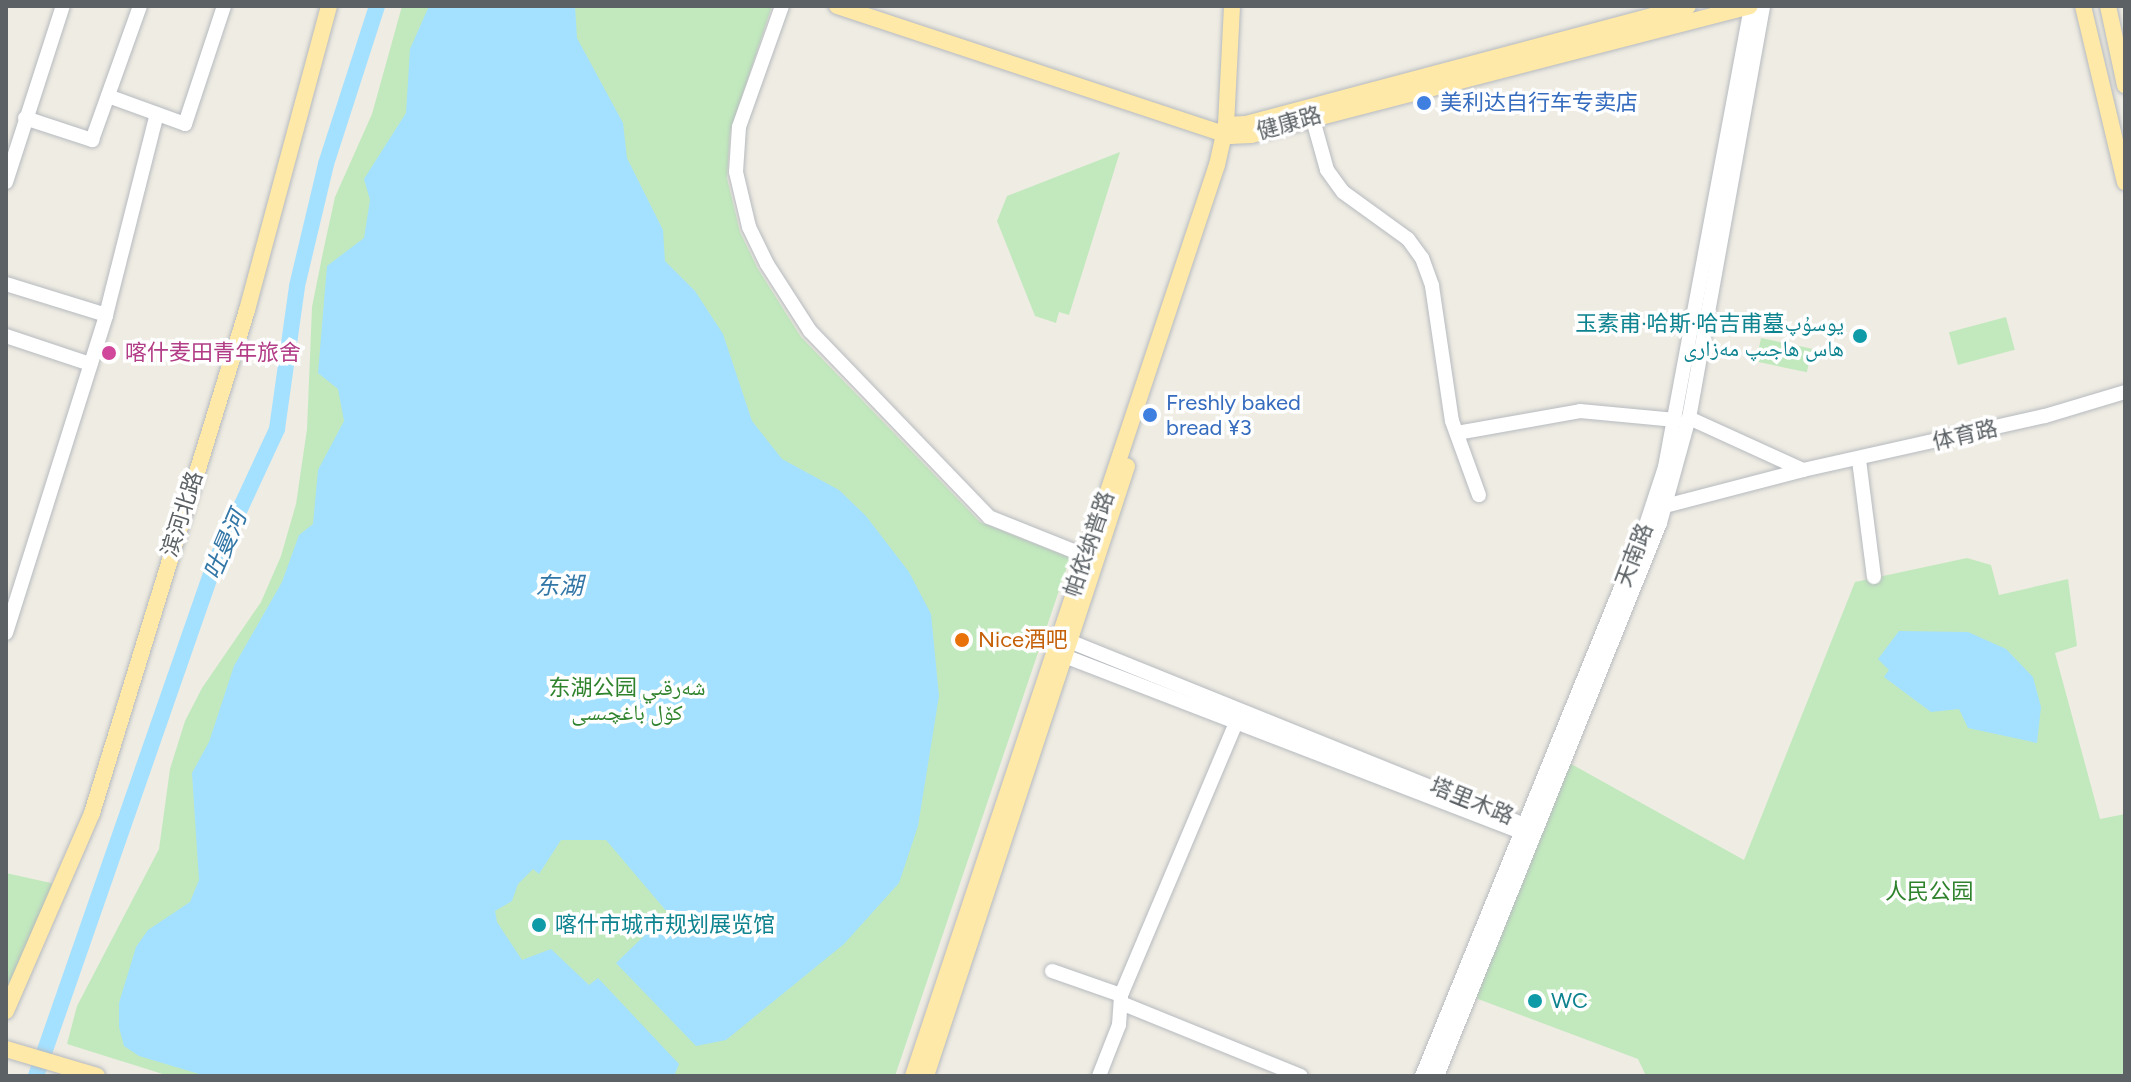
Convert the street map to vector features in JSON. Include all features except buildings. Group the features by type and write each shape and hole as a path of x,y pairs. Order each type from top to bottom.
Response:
{"main road":[{"name":"滨河北路","path":"6,1011 92,813 247,310 329,6"},
{"name":"健康路","path":"837,6 1251,135 1310,110 1688,6"},
{"name":"健康路","path":"860,6 1228,130"},
{"name":"帕依纳普路","path":"913,1076 1062,647 1086,556 1228,130 1232,6"},
{"name":"帕依纳普路","path":"926,1076 1228,130 1242,6"},
{"name":"健康路","path":"1310,110 1751,6"},
{"path":"2083,6 2125,182"},
{"path":"2108,6 2125,85"},
{"path":"10,1055 94,1075"},
{"path":"10,1055 65,1076"}],"street":[{"path":"6,182 63,6"},
{"path":"25,118 92,140 140,6"},
{"path":"108,96 185,124 224,6"},
{"path":"782,6 739,127 736,172 749,227 767,264 810,331 989,517 1086,556"},
{"name":"天南路","path":"1437,1076 1527,829 1644,531 1683,419 1751,6"},
{"name":"天南路","path":"1422,1076 1665,506 1763,6"},
{"path":"1310,110 1327,170 1343,192 1408,239 1422,258 1432,286 1457,433 1479,495"},
{"path":"6,633 106,315 157,114"},
{"path":"6,284 106,315"},
{"path":"6,336 90,364"},
{"name":"体育路","path":"1665,506 2125,392"},
{"path":"1457,433 1580,411 1683,419 1803,470"},
{"path":"1859,460 1874,577"},
{"name":"塔里木路","path":"1062,647 1236,723 1527,829"},
{"name":"塔里木路","path":"1062,647 1527,829"},
{"path":"1099,1076 1119,1025 1121,999 1236,723"},
{"path":"1052,971 1301,1076"}],"green space":[{"name":"东湖","path":"402,6 772,6 730,132 727,178 740,232 758,269 801,337 980,522 1070,558 895,1076 169,1076 67,1044 77,1006 159,849 170,769 185,721 202,688 261,602 281,556 296,504 307,429 312,307 335,197 372,114"},
{"path":"1120,152 1069,315 1059,312 1056,323 1035,316 997,221 1007,196"},
{"path":"2006,317 2015,350 1958,365 1949,332"},
{"path":"1761,338 1812,349 1807,372 1756,361"},
{"name":"人民公园","path":"1967,558 1991,565 1999,595 2068,579 2077,646 2055,653 2100,819 2125,814 2125,1076 1646,1076 1638,1059 1470,996 1564,760 1744,860 1855,582"},
{"path":"6,873 60,885 6,1011"}],"water":[{"name":"东湖","path":"429,6 575,6 577,38 623,123 627,158 663,230 665,261 695,291 723,334 752,421 782,459 839,490 866,516 909,572 931,614 939,696 918,826 899,883 844,944 726,1040 696,1046 616,963 668,913 606,840 561,840 539,874 533,869 518,884 512,901 495,911 497,922 522,960 551,949 589,985 598,978 679,1064 674,1076 206,1076 139,1056 124,1046 119,1027 119,1003 136,947 148,930 190,902 199,880 192,773 209,742 234,666 282,582 299,535 313,524 318,470 344,421 338,389 318,373 327,266 364,238 370,200 364,179 406,113 410,49"},
{"path":"1899,631 1968,632 2006,649 2033,677 2041,707 2037,743 1968,728 1959,709 1931,712 1884,677 1889,670 1878,659"}],"waterway":[{"name":"吐曼河","path":"36,1076 214,565 277,429 297,286 326,164 377,6"}],"place":[{"name":"美利达自行车专卖店","path":"1424,103"},
{"name":"玉素甫·哈斯·哈吉甫墓يوسۇپ ھاس ھاجىپ مەزارى","path":"1860,336"},
{"name":"喀什麦田青年旅舍","path":"109,353"},
{"name":"Freshly baked bread ¥3","path":"1150,415"},
{"name":"Nice酒吧","path":"962,640"},
{"name":"喀什市城市规划展览馆","path":"539,925"},
{"name":"WC","path":"1535,1001"}],"park label":[{"name":"东湖公园 شەرقىي كۆل باغچىسى","path":"627,700"}]}
